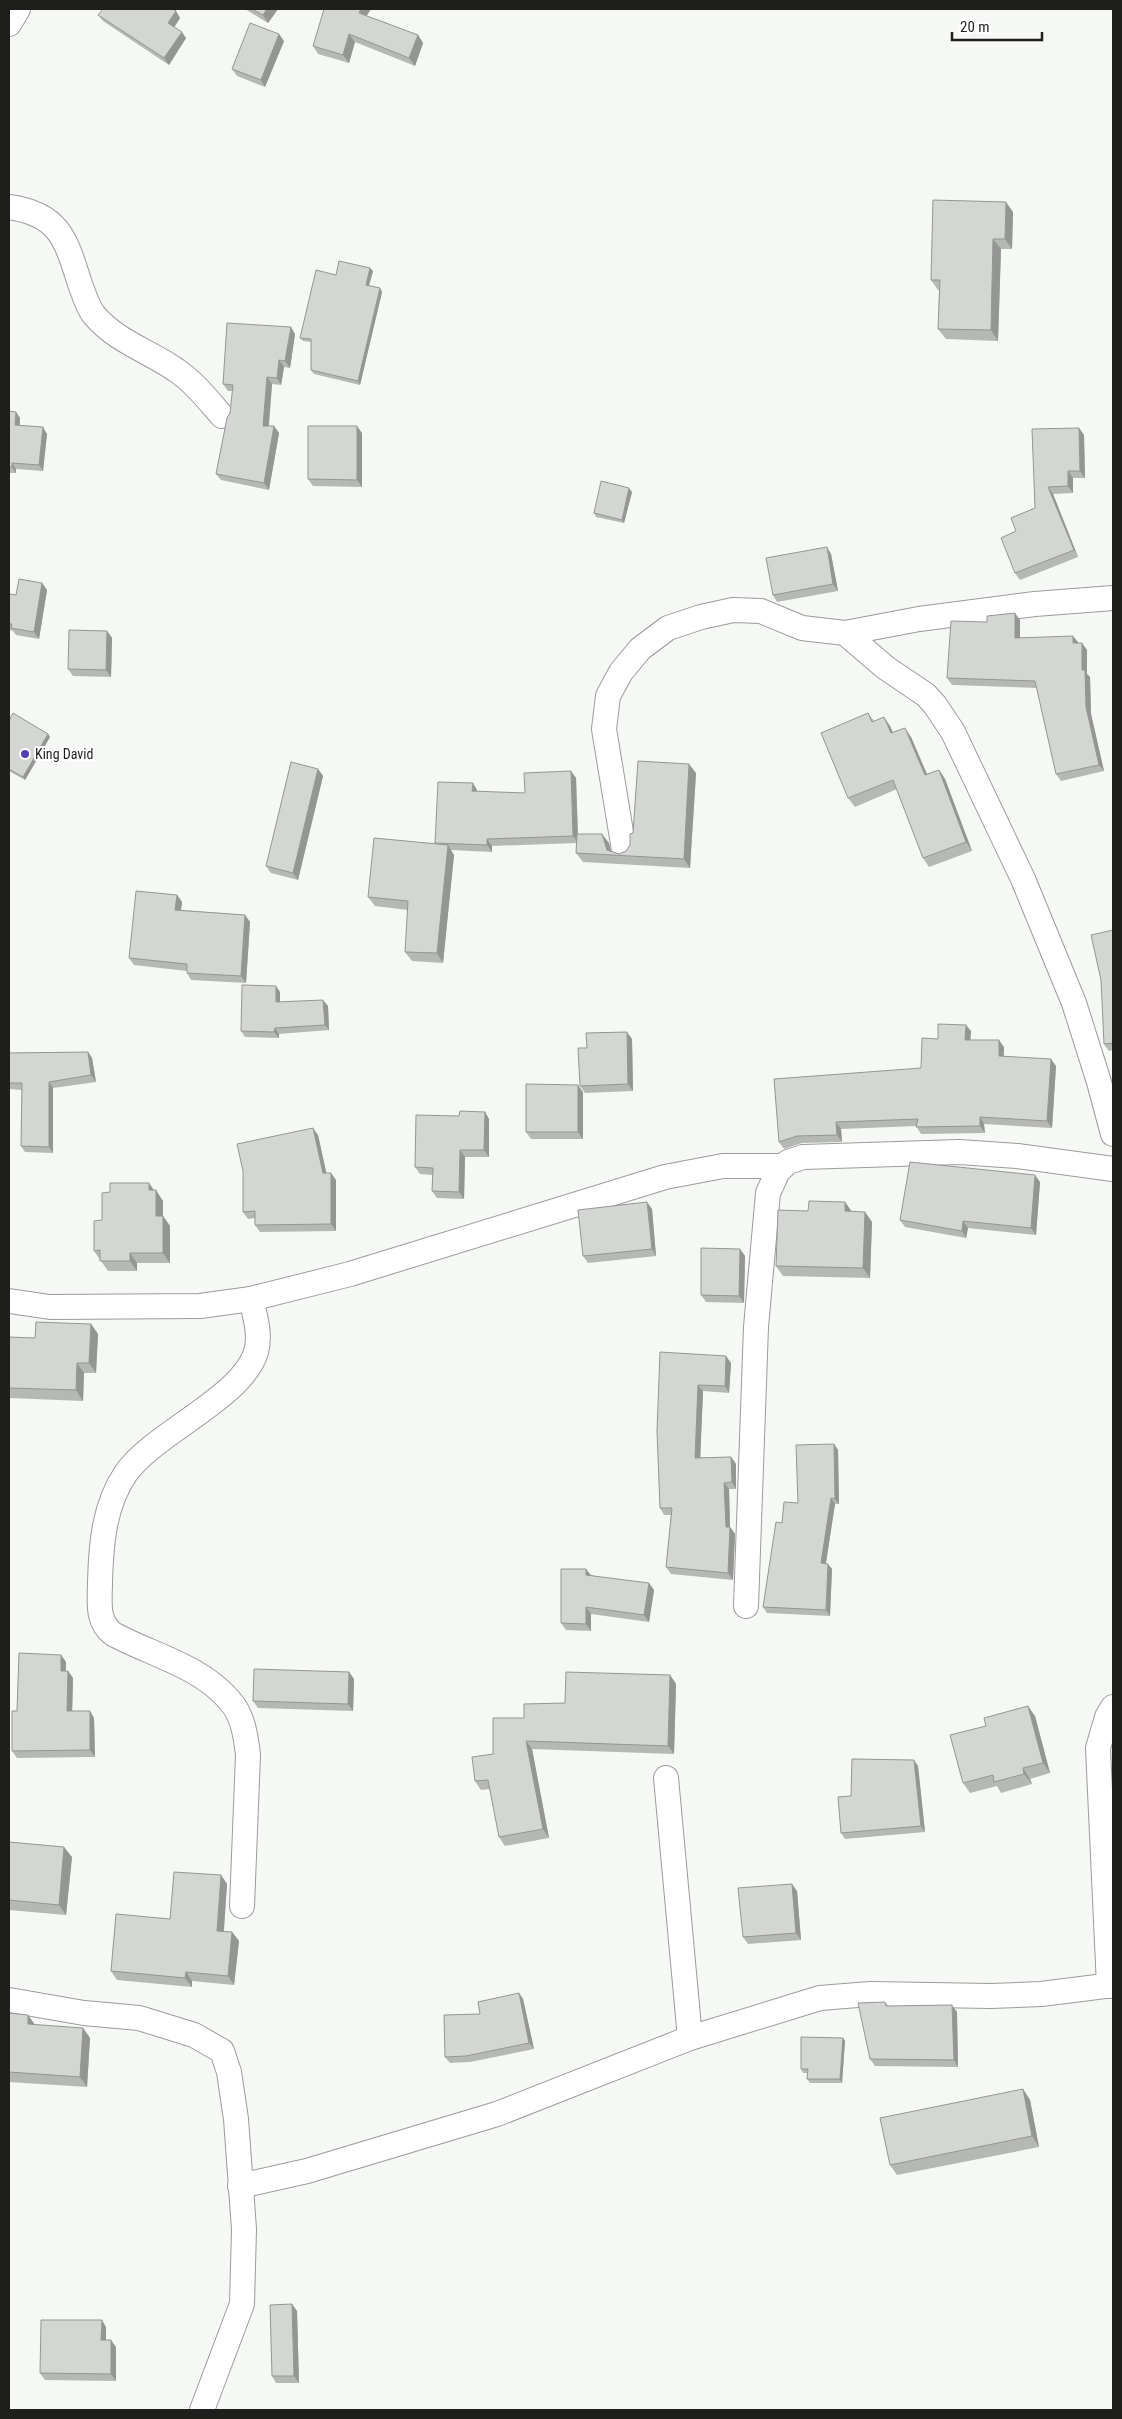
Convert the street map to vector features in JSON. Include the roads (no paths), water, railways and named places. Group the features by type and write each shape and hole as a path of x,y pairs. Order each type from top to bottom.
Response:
{"street":[{"path":"9,24 18,9"},
{"path":"9,207 30,211 49,220 64,238 85,298 94,315 128,344 168,364 188,379 222,416"},
{"path":"624,850 604,729 608,696 621,672 640,649 668,628 733,610 761,612 802,628 845,633 919,619 1036,604 1113,598"},
{"path":"845,633 886,668 926,696 944,717 953,732 1023,879 1074,1003 1100,1082 1113,1134"},
{"path":"746,1606 756,1327 768,1193 778,1171 793,1159 803,1157 959,1152 1017,1156 1113,1169"},
{"path":"9,1301 50,1307 200,1306 252,1299 386,1264 665,1177 723,1166 783,1166"},
{"path":"242,1906 248,1755 246,1739 237,1712 231,1701 206,1680 165,1657 113,1634 106,1629 99,1608 103,1532 111,1504 123,1479 142,1456 233,1384 252,1360 258,1340 252,1299"},
{"path":"240,2186 307,2172 497,2114 690,2038 820,1998 842,1994 991,1996 1041,1994 1111,1985 1098,1748 1107,1718 1113,1707"},
{"path":"666,1778 690,2038"},
{"path":"9,2000 84,2013 139,2018 194,2036 222,2051 229,2072 236,2119 244,2229 242,2304 202,2410"}],"place":[{"name":"King David","path":"25,754"}]}
